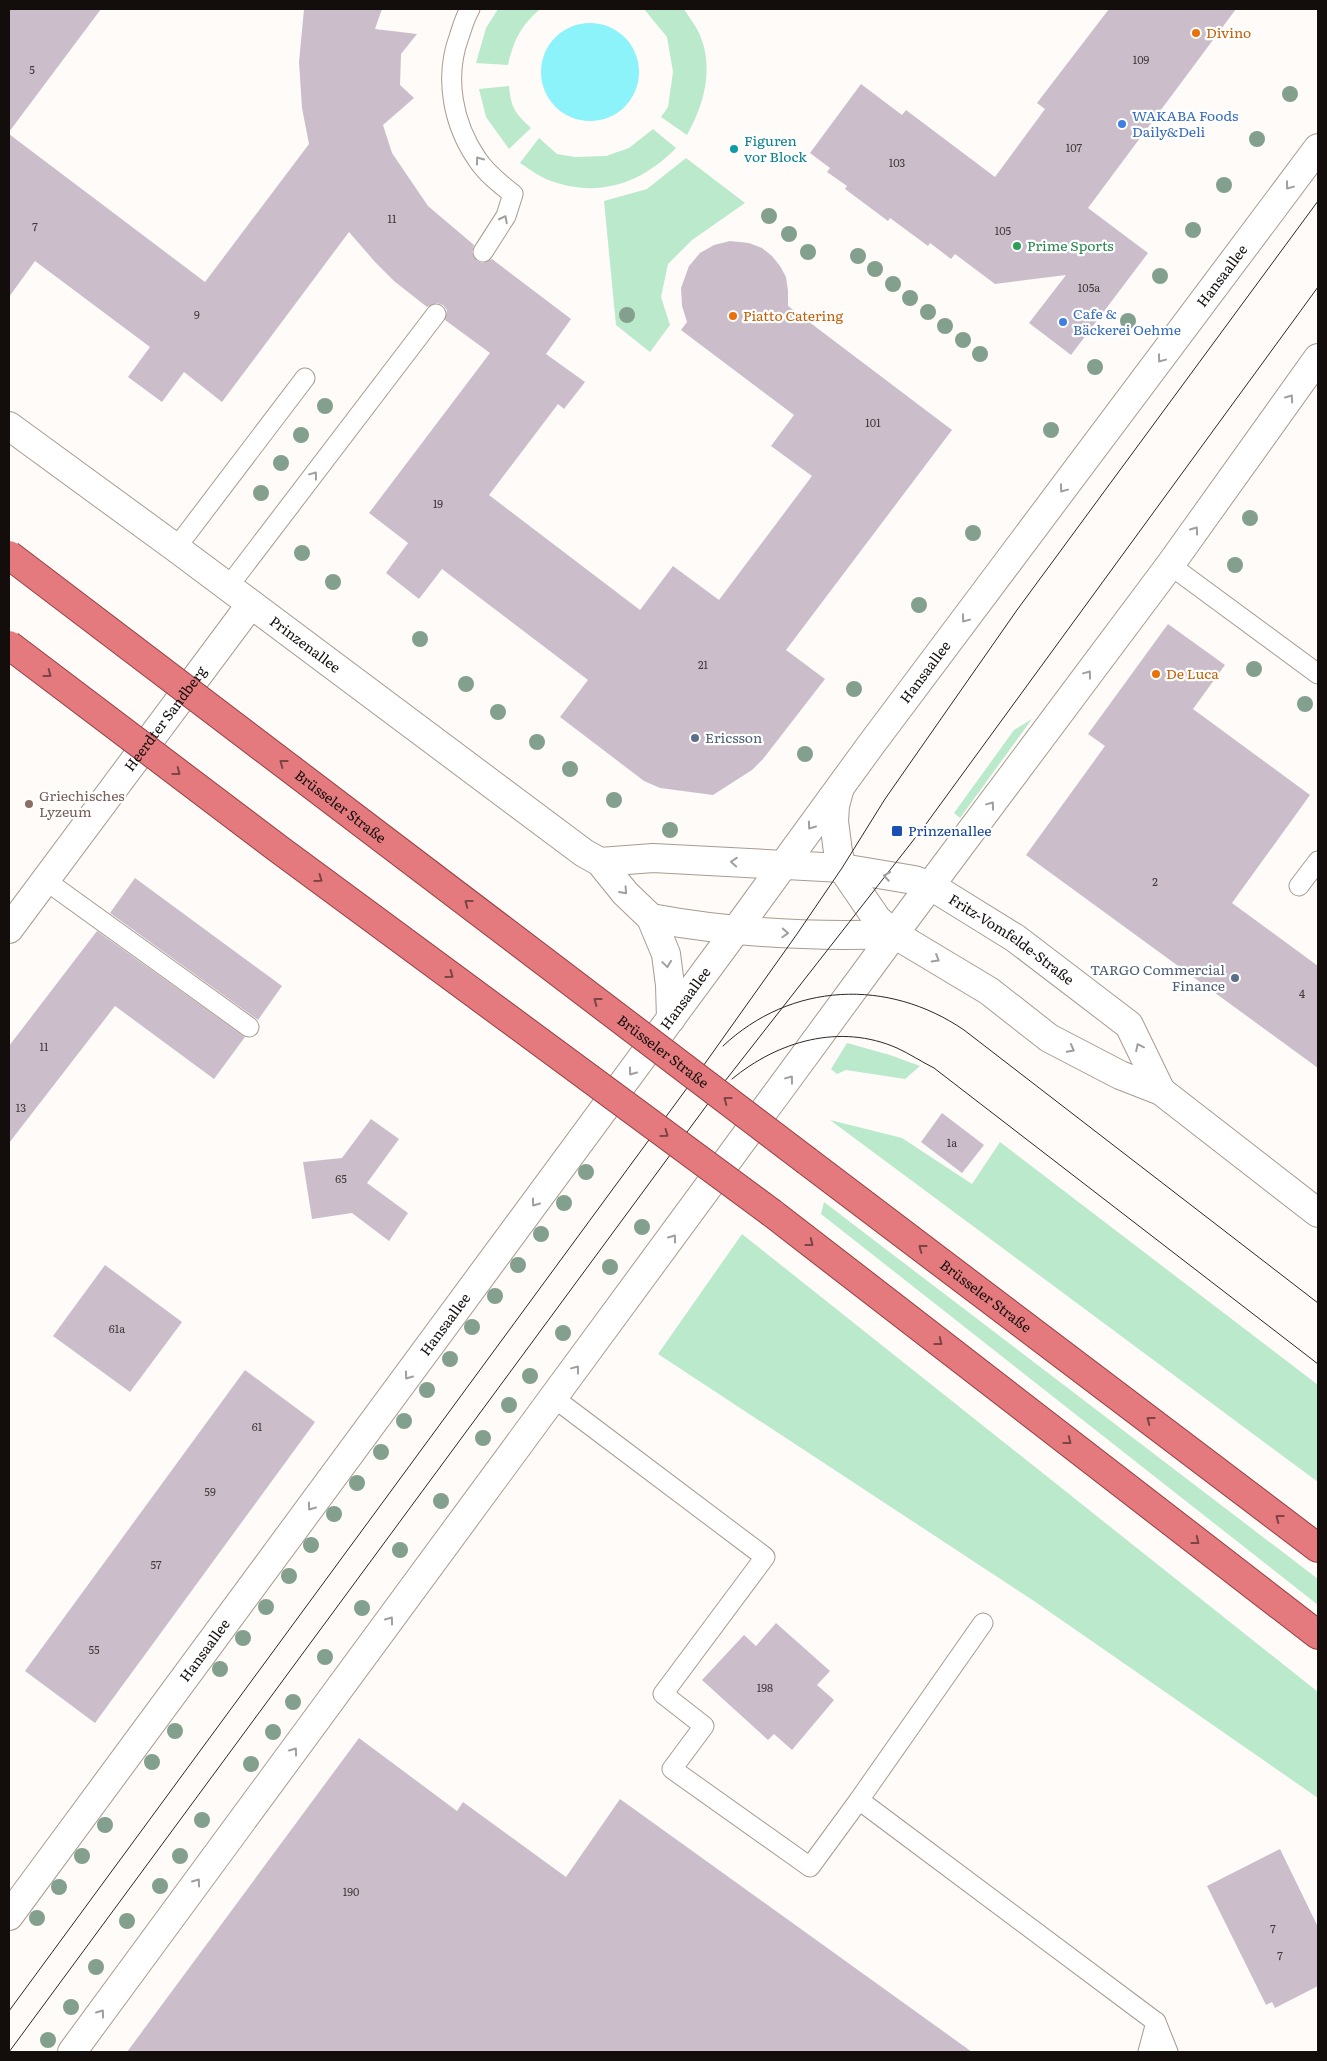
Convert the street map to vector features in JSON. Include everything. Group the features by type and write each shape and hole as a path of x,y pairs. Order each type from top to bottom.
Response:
{"highway":[{"name":"Brüsseler Straße","path":"9,555 1318,1548"},
{"path":"9,645 280,850 772,1213 1318,1634"}],"street":[{"name":"Hansaallee","path":"9,1916 840,787 1316,153"},
{"path":"72,2052 894,934 1170,565 1318,358"},
{"name":"Prinzenallee","path":"9,426 176,548 584,853 600,862 625,893 651,918 666,954 670,985 671,1018"},
{"name":"Heerdter Sandberg","path":"9,929 251,604"},
{"name":"Fritz-Vomfelde-Straße","path":"840,787 835,806 834,821 842,868 877,918 894,934 990,991 1049,1038 1120,1075 1161,1091 1318,1213"},
{"path":"600,862 654,858 842,868"},
{"name":"Fritz-Vomfelde-Straße","path":"842,868 914,880 931,886 1015,938 1128,1025 1161,1091"},
{"path":"651,918 698,927 736,930 837,936 894,934"}],"lane":[{"path":"470,9 455,49 451,73 454,105 463,134 478,160 493,177 513,194 506,216 483,252"},
{"path":"228,587 436,314"},
{"path":"176,548 305,378"},
{"path":"1170,565 1318,674"},
{"path":"1299,886 1318,861"},
{"path":"45,880 249,1027"},
{"path":"554,1398 766,1557 662,1694 704,1726 672,1769 810,1867 983,1623"},
{"path":"858,1800 1156,2022 1168,2052"},
{"path":"1148,2052 1156,2022"}],"green space":[{"path":"498,9 540,9 519,34 508,65 476,63 486,28"},
{"path":"644,9 684,9 700,35 704,48 707,74 698,112 687,135 661,117 668,107 673,72 667,37"},
{"path":"509,86 515,110 531,128 509,149 486,117 479,89"},
{"path":"653,129 676,148 647,171 616,185 582,188 564,185 546,179 520,163 539,138 557,154 575,157 606,156 629,148"},
{"path":"686,158 745,203 692,240 668,264 661,297 670,325 650,352 616,325 604,201 647,189"},
{"path":"1032,719 960,818 954,813 1014,730"},
{"path":"847,1043 920,1066 905,1079 846,1070 837,1074 831,1069"},
{"path":"830,1120 902,1138 972,1184 1000,1142 1318,1385 1318,1482"},
{"path":"824,1202 1318,1579 1318,1605 821,1214"},
{"path":"742,1234 1318,1692 1318,1798 1034,1601 658,1354"}],"water":[{"path":"590,23 609,26 625,37 636,53 639,72 636,91 625,107 609,118 590,121 571,118 555,107 544,91 541,72 544,53 555,37 571,26"}],"building":[{"path":"9,9 101,9 9,132"},
{"path":"304,9 382,9 375,29 417,34 401,54 400,85 414,98 383,125 392,153 428,206 474,245 472,252 477,261 483,263 492,259 571,319 546,354 585,382 564,409 558,404 489,495 640,610 673,566 719,600 812,476 771,446 794,415 681,330 687,322 682,306 681,288 689,266 700,253 714,245 730,241 749,243 762,248 772,256 786,277 788,306 952,430 786,650 825,679 763,759 752,770 713,795 660,788 644,781 560,717 588,680 442,569 419,599 386,573 408,543 369,513 490,353 445,320 447,310 443,305 437,303 427,307 394,281 349,232 222,402 184,372 162,402 128,377 150,347 35,261 9,297 9,134 205,282 309,144 302,108 299,62"},
{"path":"1109,9 1236,9 1088,208 1148,253 1071,355 1029,323 1066,275 995,284 955,254 951,259 930,243 928,246 890,218 888,221 845,189 847,186 827,172 830,168 810,153 861,84 902,115 906,110 995,177 1045,109 1037,103"},
{"path":"1168,624 1225,665 1193,709 1310,795 1232,903 1318,966 1318,1068 1026,855 1105,746 1088,734"},
{"path":"135,878 282,986 258,1020 110,913"},
{"path":"97,931 245,1037 214,1079 115,1006 9,1143 9,1046"},
{"path":"942,1113 984,1145 962,1173 921,1142"},
{"path":"371,1119 399,1139 367,1183 408,1213 389,1241 352,1213 312,1219 303,1162 342,1158"},
{"path":"105,1265 182,1322 130,1392 53,1336"},
{"path":"245,1370 315,1422 95,1723 25,1671"},
{"path":"776,1623 830,1671 817,1685 834,1700 792,1750 774,1734 768,1740 702,1680 744,1635 756,1646"},
{"path":"359,1738 457,1811 463,1802 566,1877 620,1799 972,2052 127,2052"},
{"path":"1280,1849 1318,1927 1318,1986 1275,2008 1272,2002 1266,2005 1207,1886"}],"tram line":[{"path":"9,2011 701,1069 797,934 842,868 885,799 1017,610 1318,201"},
{"path":"9,2052 718,1090 926,824 1318,287"},
{"path":"723,1046 750,1025 779,1009 809,999 840,994 872,995 904,1002 935,1013 964,1030 1318,1303"},
{"path":"732,1079 769,1055 789,1046 810,1040 854,1037 875,1041 902,1050 934,1068 1318,1364"}],"place":[{"name":"Divino","path":"1196,33"},
{"name":"WAKABA Foods Daily&Deli","path":"1122,124"},
{"name":"Figuren vor Block","path":"734,149"},
{"name":"Prime Sports","path":"1017,246"},
{"name":"Piatto Catering","path":"733,316"},
{"name":"Cafe & Bäckerei Oehme","path":"1063,322"},
{"name":"De Luca","path":"1156,674"},
{"name":"Ericsson","path":"695,738"},
{"name":"Griechisches Lyzeum","path":"29,804"},
{"name":"Prinzenallee","path":"897,831"},
{"name":"TARGO Commercial Finance","path":"1235,978"}]}
